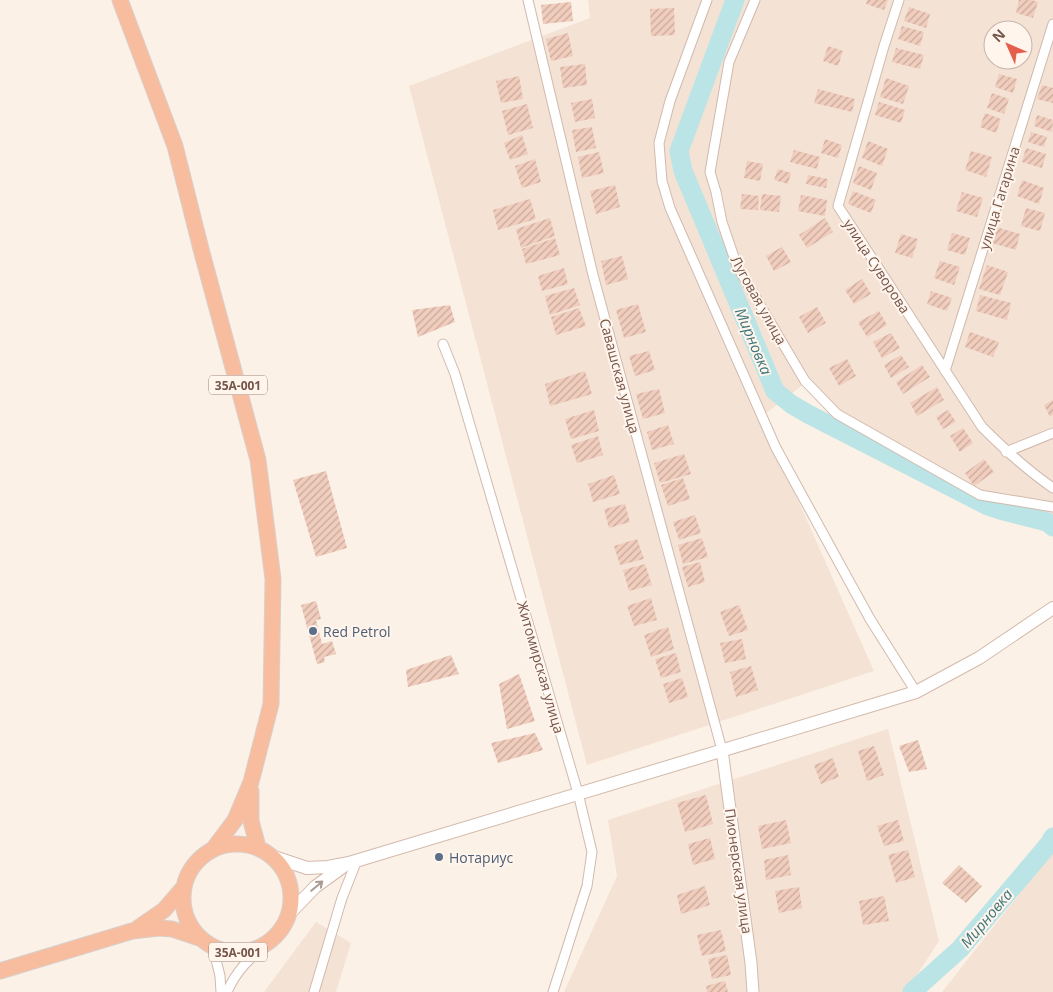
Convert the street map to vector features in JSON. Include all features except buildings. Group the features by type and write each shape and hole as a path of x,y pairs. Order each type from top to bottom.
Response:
{"highway":[{"name":"35А-001","path":"120,0 175,146 258,460 273,579 271,704 251,782 235,820 214,848 200,858 189,871 183,888 183,906 188,923 199,938"},
{"name":"35А-001","path":"251,782 251,821 258,847"},
{"name":"35А-001","path":"0,970 132,931 159,928 172,929 199,938 213,947 231,952 249,951 266,944 280,931 289,914 292,899 290,883 284,869 274,857 258,847 236,843 214,848"},
{"name":"35А-001","path":"132,931 164,910 183,888"}],"main road":[{"path":"274,857 307,868 328,867 353,861 916,692 980,658 1053,608"},
{"path":"289,914 315,887 353,861"}],"street":[{"name":"Савашская улица","path":"528,0 593,275 722,750"},
{"path":"707,0 670,101 659,143 662,181 670,208 776,448 870,619 916,692"},
{"name":"Луговая улица","path":"755,0 729,62 710,172 722,222 737,266 804,381 837,414 980,495 1053,507"},
{"name":"улица Суворова","path":"899,0 838,206 982,427 1006,452 1053,488"},
{"name":"улица Гагарина","path":"945,371 1053,24"},
{"name":"Житомирская улица","path":"443,344 455,374 578,793 592,852 587,886 553,992"},
{"path":"1006,452 1053,433"},
{"name":"Пионерская улица","path":"722,750 751,963 753,992"},
{"path":"314,992 353,861"},
{"path":"227,992 236,974 266,944"},
{"path":"213,947 220,976 221,992"}],"shaded area":[{"path":"588,0 1053,0 1053,522 976,493 841,411 809,380 761,417 874,671 587,765 409,86 590,18"},
{"path":"888,729 939,941 906,992 564,992 617,876 608,820"},
{"path":"1053,851 1053,992 942,992"},
{"path":"316,922 351,943 336,992 264,992"}],"waterway":[{"name":"Мирновка","path":"735,0 679,151 683,171 775,391 791,404 808,414 988,506 1047,522 1053,527"},
{"name":"Мирновка","path":"912,992 960,949 1053,837"}],"place":[{"name":"Red Petrol","path":"313,631"},
{"name":"Нотариус","path":"439,857"}]}
